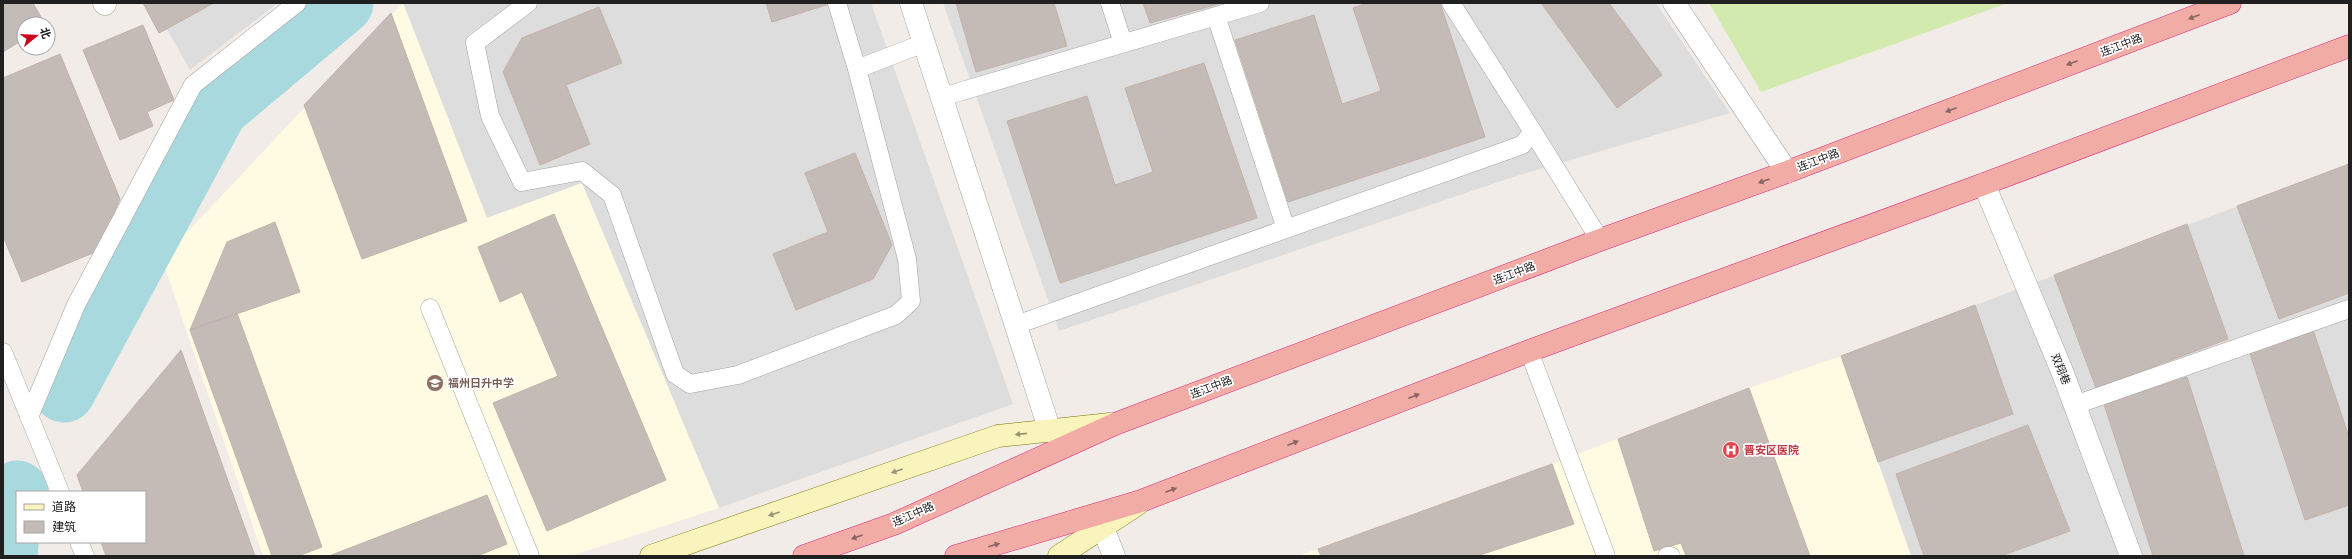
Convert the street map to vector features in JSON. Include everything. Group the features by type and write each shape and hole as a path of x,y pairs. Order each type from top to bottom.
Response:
{"highway":[{"name":"连江中路","path":"804,556 894,524 1115,424 1600,240 1787,172 2230,3"},
{"path":"956,556 1141,501 1529,351 1984,184 2349,46"}],"main road":[{"path":"651,556 998,436 1115,424"},
{"path":"1059,556 1103,528 1141,501"}],"street":[{"path":"911,3 1050,430"},
{"path":"1674,3 1787,172"},
{"name":"双翔巷","path":"1984,184 2075,405 2131,556"},
{"path":"1103,528 1114,556"}],"lane":[{"path":"29,417 76,305 193,85 298,3"},
{"path":"528,3 475,43 490,116 522,182 582,171 612,195 675,374 690,384 738,375 896,315 911,302 907,260 857,69 837,3"},
{"path":"1110,3 1123,43"},
{"path":"942,97 1260,3"},
{"path":"1451,3 1600,240"},
{"path":"1216,16 1286,229"},
{"path":"857,69 924,43"},
{"path":"1016,325 1522,144 1533,132"},
{"path":"430,308 530,556"},
{"path":"2075,405 2349,309"},
{"path":"1529,351 1606,556"},
{"path":"3,352 60,491"},
{"path":"79,543 85,556"}],"shaded area":[{"path":"152,3 278,3 190,70"},
{"path":"403,3 871,3 1013,404 719,508 582,184 487,218"},
{"name":"福州日升中学","path":"403,3 487,218 582,183 719,508 571,556 263,556 162,259"},
{"path":"943,3 1656,3 1730,113 1510,178 1059,331"},
{"path":"2349,164 2349,556 1911,556 1841,356"},
{"name":"晋安区医院","path":"1841,356 1911,556 1298,556 1552,464 1749,388"}],"green space":[{"path":"1709,3 2008,3 1761,92"}],"building":[{"path":"3,3 33,3 40,16 16,16 16,44 3,52"},
{"path":"143,3 214,3 159,33"},
{"path":"766,3 829,3 829,4 772,22"},
{"path":"956,3 1054,3 1067,46 976,72"},
{"path":"1143,3 1222,3 1150,23"},
{"path":"1367,3 1440,3 1485,137 1288,202 1235,40 1314,15 1342,104 1381,91 1353,8"},
{"path":"1541,3 1609,3 1662,75 1617,108"},
{"path":"599,7 622,63 566,85 590,144 540,165 503,72 522,38"},
{"path":"391,13 467,221 362,259 304,105"},
{"path":"143,25 174,100 147,112 153,126 120,140 83,50"},
{"path":"60,54 120,199 98,251 22,282 3,236 3,78"},
{"path":"1204,63 1257,218 1060,283 1007,121 1087,96 1115,185 1153,172 1125,88"},
{"path":"855,153 892,245 873,279 796,310 773,254 828,232 805,173"},
{"path":"2349,164 2349,293 2279,319 2237,206"},
{"path":"554,214 666,480 547,531 493,403 558,376 522,292 500,302 478,247"},
{"path":"275,222 300,292 190,330 227,242"},
{"path":"2187,224 2228,339 2096,388 2054,275"},
{"path":"1975,305 2013,414 1878,462 1841,356"},
{"path":"237,313 322,547 298,556 272,556 190,330"},
{"path":"2313,330 2349,437 2349,505 2305,520 2249,351"},
{"path":"181,350 255,556 106,556 101,543 146,543 146,491 83,491 77,475"},
{"path":"2187,377 2244,556 2153,556 2104,404"},
{"path":"1749,388 1810,556 1686,556 1681,543 1654,551 1618,439"},
{"path":"2028,425 2070,531 2001,556 1924,556 1896,474"},
{"path":"1552,464 1574,524 1477,556 1321,556 1318,549"},
{"path":"487,495 507,544 477,556 329,556"}],"waterway":[{"path":"64,391 217,108 342,3"},
{"path":"6,556 10,507 16,494"}],"place":[{"name":"福州日升中学","path":"435,383"},
{"name":"晋安区医院","path":"1731,450"}]}
